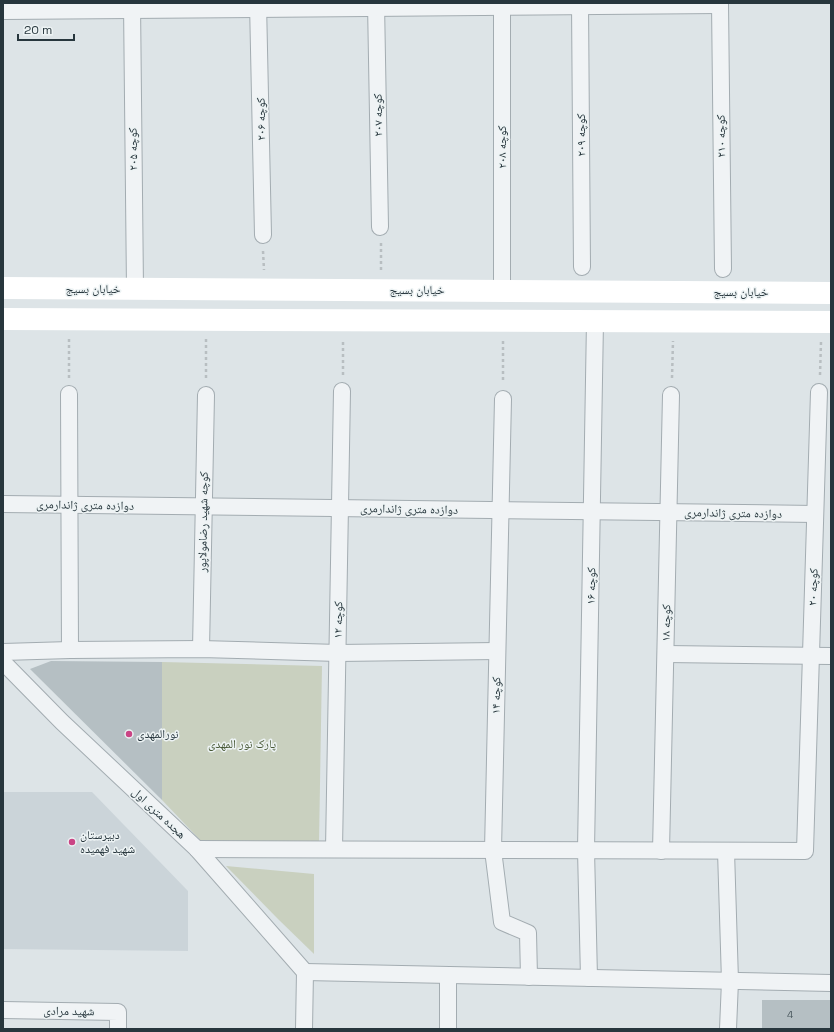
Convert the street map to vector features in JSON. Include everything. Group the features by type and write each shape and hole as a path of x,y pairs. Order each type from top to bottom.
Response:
{"main road":[{"name":"خیابان بسیج","path":"3,288 831,293"},
{"path":"135,289 135,320"},
{"path":"502,290 502,321"},
{"path":"3,319 826,322"}],"street":[{"name":"۲۰۹ کوچه","path":"580,4 582,267"},
{"path":"3,11 132,6 720,4"},
{"name":"۲۱۰ کوچه","path":"720,4 722,269"},
{"name":"۲۰۷ کوچه","path":"376,5 380,227"},
{"name":"۲۰۸ کوچه","path":"502,5 502,290"},
{"name":"۲۰۵ کوچه","path":"132,6 135,289"},
{"name":"۲۰۶ کوچه","path":"258,6 263,234"},
{"name":"۱۶ کوچه","path":"589,978 586,850 596,321"},
{"name":"۱۲ کوچه","path":"334,849 342,391"},
{"name":"۲۰ کوچه","path":"726,851 805,851 819,392"},
{"path":"69,394 70,650"},
{"name":"کوچه شهید رضامولاپور","path":"201,649 206,395"},
{"name":"۱۸ کوچه","path":"661,851 671,395"},
{"name":"‍‍ ۱۴ کوچه","path":"503,399 493,850 502,922 528,933 529,977"},
{"name":"دوازده متری ژاندارمری","path":"3,504 816,514"},
{"path":"3,652 201,649 338,653 497,651"},
{"path":"666,654 831,656"},
{"name":"هجده متری اول","path":"3,662 62,722 197,849 305,972"},
{"path":"197,849 726,851 730,981 728,1029"},
{"path":"304,1029 305,972 831,983"},
{"path":"448,975 448,1029"},
{"name":"شهید مرادی","path":"3,1010 118,1012 118,1029"}],"path":[{"path":"380,227 382,290"},
{"path":"263,234 265,289"},
{"path":"69,319 69,394"},
{"path":"206,395 207,320"},
{"path":"342,391 343,320"},
{"path":"502,321 503,399"},
{"path":"671,395 673,321"},
{"path":"819,392 826,322"}],"shaded area":[{"name":"دبیرستان شهید فهمیده","path":"3,792 92,792 188,891 188,951 3,949"}],"green space":[{"name":"پارک نور المهدی","path":"162,662 322,666 319,843 203,843 162,800"},
{"path":"226,866 314,874 314,954 278,919"}],"building":[{"name":"نورالمهدی","path":"51,661 162,662 162,800 30,669"},
{"path":"762,1000 831,1000 831,1029 762,1029"}],"place":[{"name":"نورالمهدی","path":"129,734"},
{"name":"دبیرستان شهید فهمیده","path":"72,842"}]}
